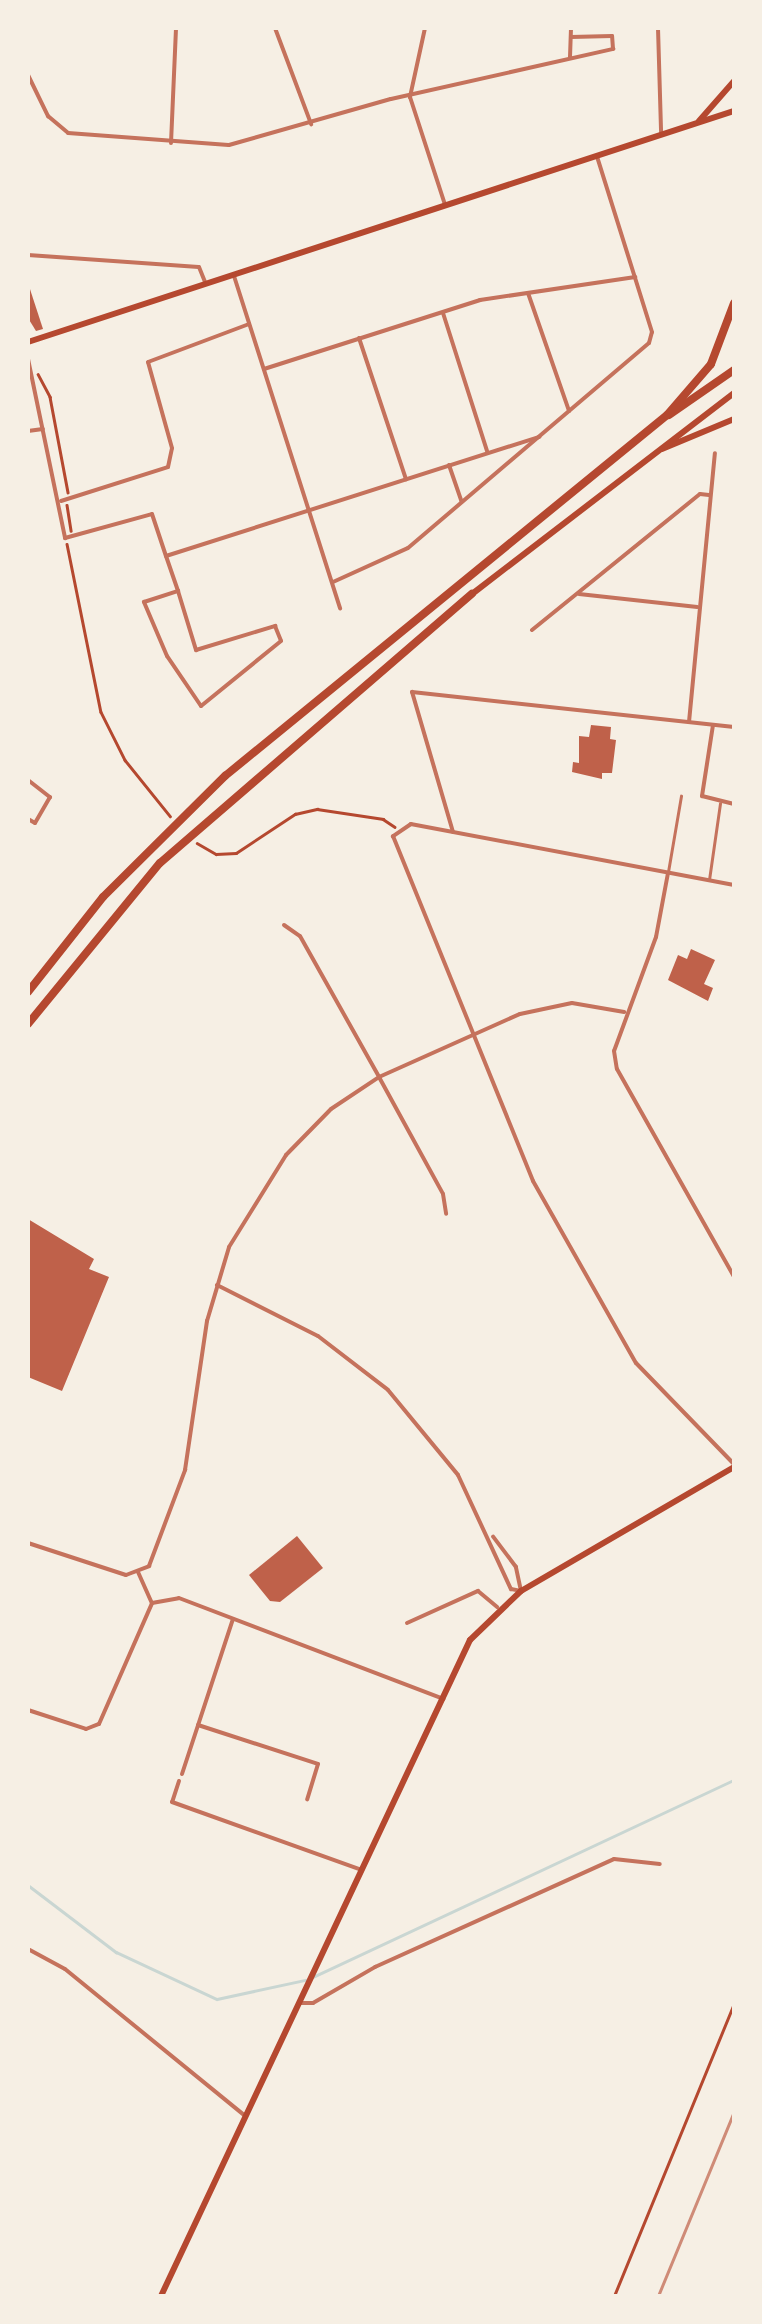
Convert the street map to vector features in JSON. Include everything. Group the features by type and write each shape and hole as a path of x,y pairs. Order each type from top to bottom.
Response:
{"highway":[{"path":"667,415 711,364 734,303"},
{"path":"28,992 116,882 225,776 667,415 734,370"},
{"path":"28,1024 160,863 252,777 472,594"}],"main road":[{"path":"696,123 734,80"},
{"path":"28,342 734,111"},
{"path":"472,594 734,392"},
{"path":"652,454 734,419"},
{"path":"161,2296 470,1640 498,1607 521,1590 734,1466"}],"street":[{"path":"170,143 176,28"},
{"path":"276,28 311,124"},
{"path":"425,28 410,97 446,206"},
{"path":"570,57 571,28"},
{"path":"658,28 662,135"},
{"path":"28,75 48,116 68,133 170,143 250,144 410,97 613,49 612,36 571,37"},
{"path":"333,582 391,560 650,343 652,332 597,156"},
{"path":"28,256 199,267 206,284"},
{"path":"234,275 340,610"},
{"path":"264,368 442,311 528,291 635,277"},
{"path":"528,291 569,410"},
{"path":"442,311 487,451"},
{"path":"59,502 168,467 172,448 148,362 249,324"},
{"path":"360,338 406,479"},
{"path":"28,360 66,538 152,514 178,591 196,650 275,626 281,641 201,706 167,656 144,602 178,591"},
{"path":"28,431 45,428"},
{"path":"166,556 539,437"},
{"path":"709,495 714,453"},
{"path":"448,465 462,502"},
{"path":"532,630 700,494 709,495 714,498 689,722"},
{"path":"578,594 700,607"},
{"path":"453,832 412,692 734,727"},
{"path":"713,725 702,796 734,804"},
{"path":"28,780 50,797 35,823 28,819"},
{"path":"734,885 411,824 396,829 394,836 516,1150 636,1363 734,1466"},
{"path":"668,873 656,937 616,1034 617,1069 734,1277"},
{"path":"284,925 300,936 380,1077 444,1194 446,1214"},
{"path":"28,1543 126,1575 138,1572 157,1553 186,1470 217,1285 249,1206 286,1155 332,1109 380,1077 471,1035 553,1004 624,1012"},
{"path":"217,1285 318,1336 388,1390 444,1452 493,1537 516,1566 521,1590 512,1589 503,1573 493,1537"},
{"path":"28,1710 86,1730 99,1724 152,1603 138,1572"},
{"path":"408,1623 478,1591 498,1607"},
{"path":"152,1603 179,1598 443,1699"},
{"path":"182,1774 233,1618"},
{"path":"198,1725 318,1764 307,1799"},
{"path":"180,1781 172,1802 362,1870"},
{"path":"301,1999 313,2003 375,1967 614,1859 660,1864"},
{"path":"28,1949 66,1968 247,2117"}],"lane":[{"path":"668,873 681,796"},
{"path":"709,880 720,802"}],"path":[{"path":"35,362 50,397 73,538"},
{"path":"66,538 102,712 125,760 169,814"},
{"path":"196,842 216,854 236,853 278,823 318,809 383,819 396,829"},
{"path":"614,2296 734,2004"}],"building":[{"path":"28,283 43,329 36,331 28,318"},
{"path":"591,725 611,727 610,739 616,740 612,773 602,773 602,779 572,772 573,762 579,763 579,736 589,737"},
{"path":"691,949 715,960 704,984 713,988 708,1001 668,980 678,955 687,959"},
{"path":"28,1219 94,1259 89,1269 109,1277 62,1391 28,1377"},
{"path":"297,1536 323,1568 280,1602 270,1601 249,1575"}],"waterway":[{"path":"313,1977 734,1780"},
{"path":"28,1885 116,1952 217,1999 305,1980"}],"railway":[{"path":"658,2296 734,2112"}]}
